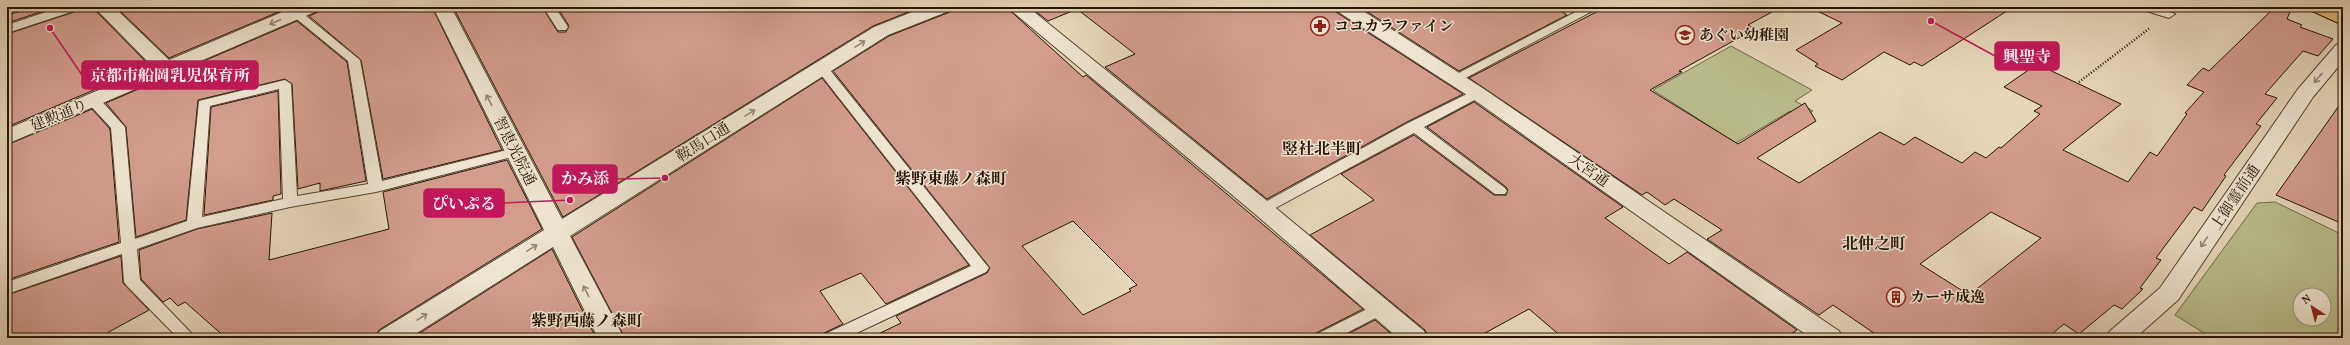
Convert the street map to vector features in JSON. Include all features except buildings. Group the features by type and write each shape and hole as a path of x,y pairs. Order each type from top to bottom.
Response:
{"main road":[{"path":"2319,7 2343,19"}],"street":[{"path":"103,7 166,69"},
{"name":"智恵光院通","path":"442,7 611,338"},
{"name":"鞍馬口通","path":"389,338 881,31 942,7"},
{"path":"1016,7 1263,209 1415,338"},
{"name":"大宮通","path":"1344,7 1455,78 1830,338"},
{"name":"建勲通り","path":"7,137 166,69 298,9"},
{"name":"上御霊前通","path":"2119,338 2169,294 2305,93 2343,49"}],"lane":[{"path":"7,29 73,7"},
{"path":"549,7 562,27"},
{"path":"1455,78 1594,7"},
{"path":"2147,7 2169,14"},
{"path":"298,9 354,60 376,187"},
{"path":"822,68 981,268 831,338"},
{"path":"194,224 204,104 285,84 290,202"},
{"path":"1263,209 1412,126 1476,93"},
{"path":"93,100 118,127 132,282 188,338"},
{"path":"1412,126 1500,191"},
{"path":"7,288 194,224 290,202 376,187 515,152"},
{"path":"1323,338 1381,308"}],"path":[{"path":"2079,82 2151,28"}],"green space":[{"path":"1731,46 1812,90 1795,101 1813,111 1802,118 1790,111 1736,143 1653,90"},
{"path":"2275,202 2343,235 2343,338 2212,338 2175,315 2257,203"}],"place":[{"name":"興聖寺","path":"1931,21"},
{"name":"ココカラファイン","path":"1320,26"},
{"name":"京都市船岡乳児保育所","path":"50,28"},
{"name":"あぐい幼稚園","path":"1685,35"},
{"name":"かみ添","path":"665,178"},
{"name":"ぴいぷる","path":"570,200"},
{"name":"カーサ成逸","path":"1896,297"}],"district":[{"name":"竪社北半町","path":"1322,148"},
{"name":"紫野東藤ノ森町","path":"951,178"},
{"name":"北仲之町","path":"1874,243"},
{"name":"紫野西藤ノ森町","path":"587,320"}]}
